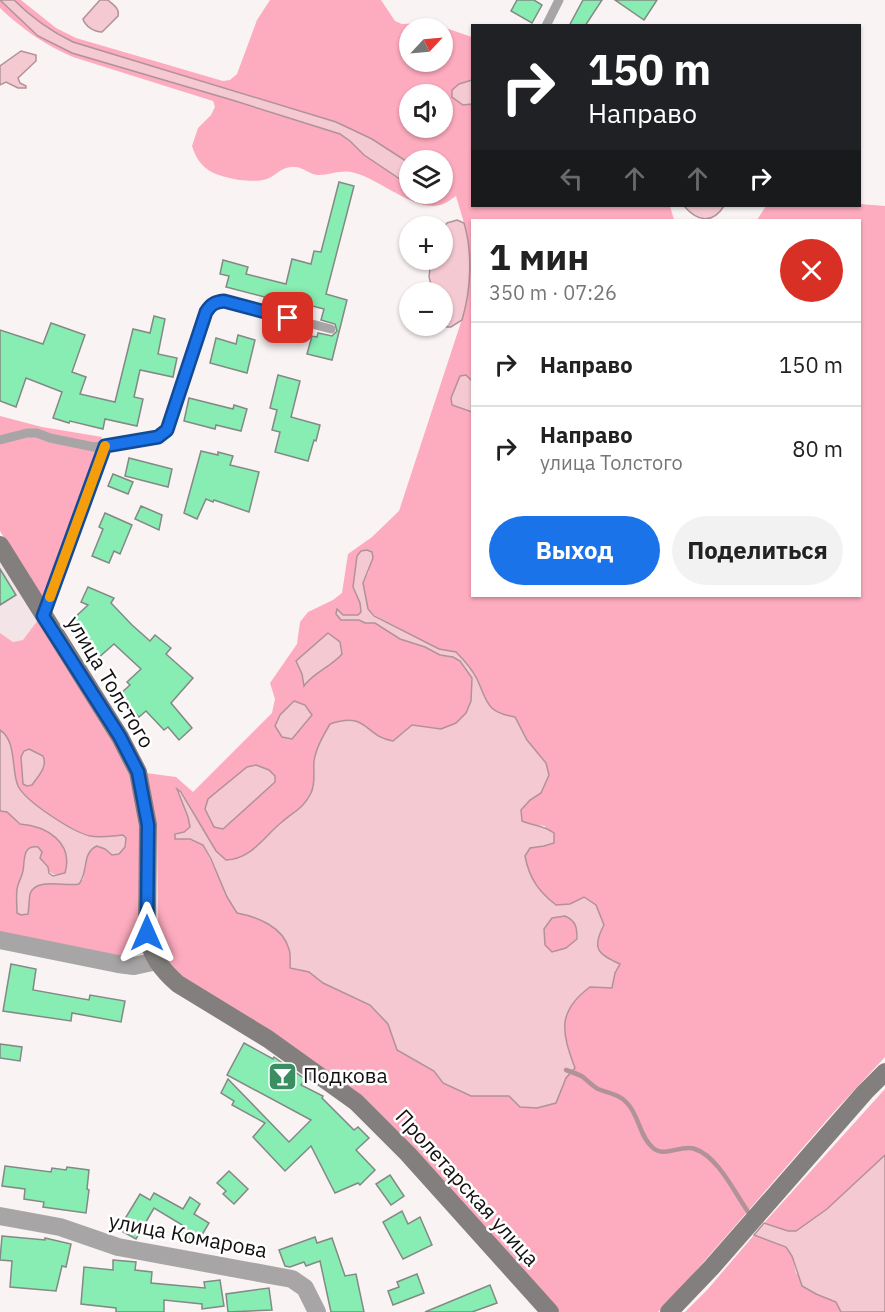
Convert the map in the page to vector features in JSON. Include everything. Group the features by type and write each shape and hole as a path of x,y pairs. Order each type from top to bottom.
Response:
{"main road":[{"name":"улица Толстого","path":"0,545 120,737 138,772 148,825 147,933 150,947 157,961"},
{"name":"Пролетарская улица","path":"157,961 178,984 268,1039 356,1102 408,1154 550,1312"},
{"path":"669,1312 885,1072"}],"street":[{"path":"0,940 118,964 134,966 157,961"},
{"name":"улица Комарова","path":"0,1216 60,1227 118,1247 292,1279 305,1288 317,1312"}],"lane":[{"path":"547,24 559,0"},
{"path":"0,440 27,433 37,433 94,447 158,437 167,430 206,312 216,302 224,301 331,329"},
{"path":"43,616 105,446"}],"shaded area":[{"path":"0,0 38,36 72,53 340,134 350,140 364,155 399,177 399,194 373,180 351,172 319,175 297,167 289,167 269,178 256,181 237,180 212,172 204,167 192,146 198,128 211,115 215,107 213,101 73,57 34,36 0,8"},
{"path":"0,0 14,0 42,24 73,42 336,122 372,139 399,157 399,178 364,155 340,134 72,53 38,36"},
{"path":"14,0 21,0 56,28 76,38 223,81 230,80 237,74 257,20 270,0 381,0 395,21 399,23 399,72 453,72 453,31 471,37 471,207 670,207 674,219 471,219 471,380 466,375 452,405 471,412 471,597 861,597 861,219 758,219 765,207 861,207 861,204 885,206 885,1057 658,1312 559,1312 379,1115 178,976 164,958 158,939 157,830 146,773 176,777 193,792 272,713 275,699 270,683 297,644 300,622 308,612 342,593 348,554 372,537 399,511 464,313 470,273 467,233 456,196 453,198 453,150 399,150 399,157 372,139 336,122 73,42 42,24","holes":["357,556 369,571 363,583 368,609 374,615 439,649 456,652 470,675 460,661 453,657 440,655 425,647 400,639 375,623 341,620 343,615 358,615 361,612 353,587","472,678 488,705 498,714 520,726 527,740 546,763 541,793 521,810 522,821 545,826 544,846 530,848 525,856 532,878 540,890 556,905 570,904 584,897 603,925 598,936 597,949 615,973 612,988 590,987 571,1005 567,1014 565,1034 575,1068 566,1078 556,1103 536,1108 521,1105 509,1096 496,1096 443,1083 434,1071 397,1050 388,1024 370,1005 323,983 309,972 290,968 289,949 281,935 261,920 237,913 203,845 175,834 184,832 190,827 177,790 182,792 216,851 226,860 243,856 302,806 308,798 313,785 316,751 330,724 376,734 383,739 393,741 405,730 430,727 441,729 456,723 466,713 471,701"]},
{"path":"100,0 108,0 118,11 118,16 102,32 90,28 83,19"},
{"path":"21,51 36,55 36,61 18,78 26,88 18,88 6,82 0,85 0,66"},
{"path":"471,80 471,104 463,105 453,98 453,89 459,84"},
{"path":"419,204 443,204 440,205"},
{"path":"685,207 723,207 715,216 704,219"},
{"path":"457,220 464,223 470,259 469,284 462,320 453,326 453,282 430,282 429,277 430,270 453,270 453,221"},
{"path":"466,375 471,380 471,412 452,405 451,398 460,376"},
{"path":"0,416 42,427 102,437 43,604 0,531"},
{"path":"361,551 372,552 373,558 363,583 368,609 374,616 439,649 456,652 473,672 489,705 498,712 515,717 527,740 546,763 549,775 541,793 521,810 522,821 550,830 554,833 554,843 530,848 525,856 529,871 540,890 556,905 570,904 584,897 596,905 604,925 598,940 599,950 606,957 620,964 615,973 612,988 590,987 571,1005 567,1014 565,1034 575,1068 566,1078 556,1103 537,1108 520,1107 509,1096 471,1096 443,1083 434,1071 397,1050 388,1024 370,1005 323,983 309,972 290,968 290,951 286,941 269,924 237,913 203,845 190,839 175,839 175,834 184,832 190,827 177,789 216,851 226,860 235,859 257,846 308,798 313,785 316,751 330,724 352,720 383,738 393,741 412,725 441,729 456,723 466,713 471,701 472,678 460,661 400,639 375,623 341,620 336,614 337,609 343,615 358,615 361,612 353,587 357,556","holes":["565,916 575,925 577,939 566,948 552,952 545,945 544,929 552,918"]},
{"path":"0,558 38,620 24,640 13,642 0,633"},
{"path":"38,620 116,744 130,770 139,804 141,942 136,948 120,957 0,933 0,811 7,812 19,824 39,828 56,838 62,844 67,862 65,873 56,875 50,872 40,858 24,856 24,868 17,888 19,914 28,913 30,895 35,887 48,883 83,880 88,853 97,846 105,849 123,835 98,837 82,833 40,808 18,786 9,741 0,730 0,633 13,642 23,640"},
{"path":"328,633 340,642 342,654 304,686 296,661"},
{"path":"294,701 305,705 312,715 292,739 282,737 275,726 280,715"},
{"path":"0,730 9,741 18,786 30,800 51,816 82,833 98,837 123,835 126,838 125,847 119,854 112,855 97,846 92,849 79,884 44,884 33,889 30,894 28,914 21,915 17,913 17,892 24,858 29,848 38,847 42,852 40,858 53,876 65,873 67,862 62,844 56,838 39,828 20,824 7,812 0,811"},
{"path":"29,749 43,756 44,764 32,785 27,786 23,784 21,757 24,751"},
{"path":"256,765 269,770 275,776 275,782 223,829 214,827 205,809 208,799 247,767"},
{"path":"565,916 575,925 577,939 566,948 552,952 545,945 544,929 552,918"},
{"path":"885,1089 885,1155 827,1209 796,1231 788,1231 764,1223"},
{"path":"885,1155 885,1312 841,1312 836,1302 802,1286 792,1256 786,1247 754,1235 764,1223 788,1231 796,1231 827,1209"},
{"path":"754,1235 786,1247 792,1256 796,1273 816,1294 836,1302 841,1312 685,1312"}],"building":[{"path":"517,0 534,0 542,5 532,23 511,11"},
{"path":"583,0 602,0 586,24 570,24"},
{"path":"615,0 657,0 644,20"},
{"path":"339,182 354,186 326,294 347,300 332,360 307,354 312,336 317,337 318,333 332,336 337,331 335,324 321,320 324,309 297,302 296,305 226,287 229,276 220,274 223,260 248,267 246,274 286,284 292,259 311,264 314,251 321,252"},
{"path":"154,316 165,319 158,354 177,358 173,377 140,370 134,397 143,399 137,426 105,419 103,429 53,418 62,392 26,378 16,407 0,401 0,330 43,344 51,323 85,335 72,372 86,377 80,394 115,402 133,329 150,333"},
{"path":"238,335 255,340 247,373 210,363 216,338 236,344"},
{"path":"278,375 300,381 291,417 320,425 308,461 275,452 280,432 272,430 277,410 270,408"},
{"path":"189,398 233,409 234,405 247,409 241,431 216,425 215,429 184,421"},
{"path":"201,451 233,456 230,465 259,472 249,512 206,499 197,519 184,513"},
{"path":"129,458 172,469 168,487 125,476"},
{"path":"113,474 133,482 128,494 108,486"},
{"path":"141,506 162,515 159,530 135,519"},
{"path":"105,513 132,525 120,554 114,551 109,563 92,556 103,529 99,527"},
{"path":"0,569 16,595 0,605"},
{"path":"88,587 114,598 111,603 132,625 150,641 155,635 171,648 166,654 193,678 171,703 192,728 179,740 168,727 164,730 146,711 139,717 118,696 130,685 127,682 141,669 114,644 97,659 74,636 80,630 71,621 88,605 81,602"},
{"path":"11,964 36,969 33,990 89,1000 90,995 125,1001 121,1022 72,1013 71,1021 3,1011"},
{"path":"244,1043 273,1059 274,1057 305,1079 301,1085 323,1096 322,1098 354,1130 358,1127 369,1138 356,1150 375,1170 360,1185 358,1183 335,1193 311,1146 285,1171 253,1137 265,1123 232,1105 234,1101 221,1093 228,1079 289,1142 311,1120 227,1075"},
{"path":"0,1044 22,1047 20,1061 0,1058"},
{"path":"5,1166 51,1172 52,1168 66,1170 67,1167 89,1170 86,1213 43,1207 44,1202 24,1199 25,1189 2,1186"},
{"path":"229,1171 248,1189 234,1204 223,1194 226,1191 217,1183"},
{"path":"390,1175 404,1196 391,1205 376,1184"},
{"path":"154,1193 183,1209 190,1197 200,1204 194,1214 209,1223 196,1245 179,1235 184,1226 154,1208 136,1239 123,1232 127,1224 123,1222 140,1194 150,1200"},
{"path":"402,1211 408,1224 420,1217 432,1245 403,1259 383,1222"},
{"path":"2,1236 45,1240 45,1238 71,1244 66,1267 62,1266 56,1291 10,1287 12,1261 0,1260"},
{"path":"315,1237 317,1243 332,1238 345,1276 356,1274 364,1312 331,1312 320,1261 306,1266 304,1262 290,1267 285,1266 279,1250"},
{"path":"113,1260 136,1262 135,1270 152,1272 151,1283 205,1288 204,1282 220,1280 224,1306 202,1309 202,1304 164,1300 164,1312 116,1312 116,1308 81,1304 84,1267 113,1270"},
{"path":"417,1274 424,1293 393,1305 388,1291 399,1287 397,1282"},
{"path":"490,1285 497,1303 472,1312 425,1312"},
{"path":"269,1288 272,1310 228,1312 226,1294"}],"waterway":[{"path":"566,1070 583,1077 598,1089 624,1100 634,1113 652,1147 662,1152 689,1148 704,1153 719,1168 751,1216"}],"slow traffic":[{"path":"50,597 105,446"}],"place":[{"name":"Подкова","path":"282,1076"}],"route":[{"path":"147,933 148,825 138,772 120,737 43,616 105,446 158,437 167,430 210,305 224,301 288,318"}]}
